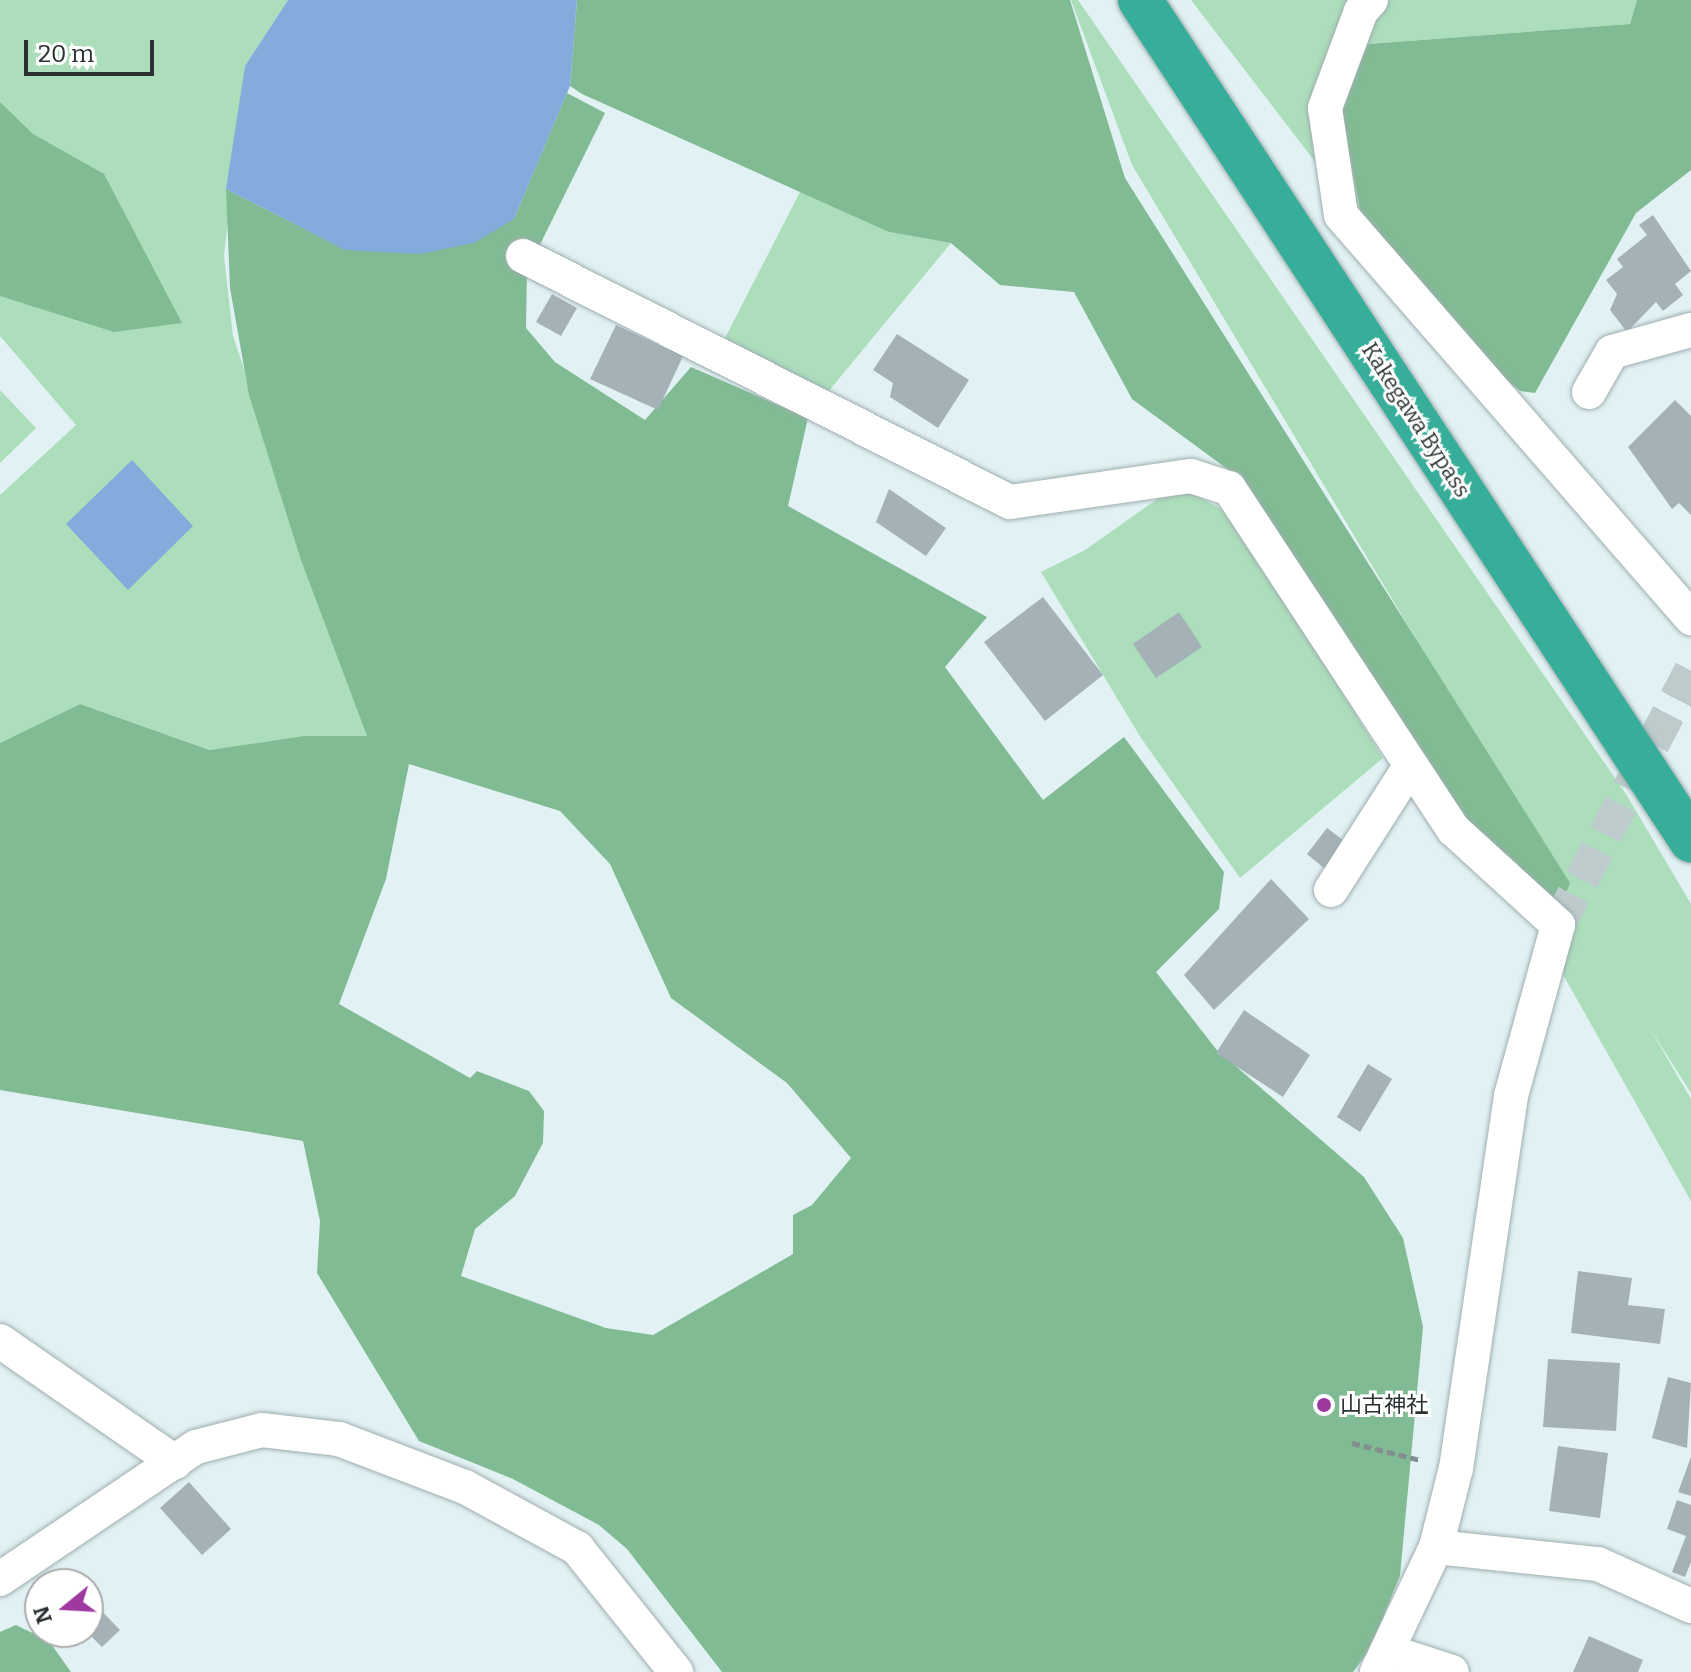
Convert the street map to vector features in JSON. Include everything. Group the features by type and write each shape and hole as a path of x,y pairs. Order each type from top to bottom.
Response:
{"highway":[{"name":"Kakegawa Bypass","path":"1140,0 1691,840"}],"street":[{"path":"1371,0 1361,11 1325,108 1341,215 1691,618"},
{"path":"523,256 1010,502 1191,476 1229,488 1454,830 1558,925 1511,1096 1456,1468 1436,1547 1382,1661 1452,1672"},
{"path":"1589,392 1612,352 1691,330"},
{"path":"1331,890 1411,765"},
{"path":"0,1341 175,1462"},
{"path":"0,1579 196,1447 262,1430 339,1439 465,1487 577,1548 676,1672"},
{"path":"1436,1547 1598,1564 1691,1606"}],"path":[{"path":"1352,1443 1456,1468"}],"green space":[{"path":"0,0 288,0 245,66 224,256 233,336 367,736 303,736 211,750 80,704 0,743 0,495 76,425 0,336"},
{"path":"577,0 1070,0 1125,178 1570,883 1557,916 1465,821 1241,479 1132,399 1074,292 1000,285 951,243 889,232 582,94 570,86"},
{"path":"1071,0 1078,0 1626,794 1691,904 1691,1093 1649,1027 1691,1099 1691,1201 1553,957 1576,906 1132,165"},
{"path":"1191,0 1637,0 1630,24 1369,44 1363,224"},
{"path":"1637,0 1691,0 1691,170 1636,213 1535,393 1520,391 1416,306 1363,224 1337,91 1369,44 1630,24"},
{"path":"567,93 605,113 527,271 526,328 555,362 645,420 691,367 808,418 788,506 987,617 945,667 1043,800 1124,737 1224,872 1219,909 1156,972 1216,1049 1364,1177 1403,1238 1423,1327 1400,1576 1370,1649 1353,1672 722,1672 627,1549 599,1525 513,1479 419,1441 317,1273 320,1221 303,1141 0,1090 0,743 80,704 210,750 303,736 367,736 301,560 249,395 230,288 226,189 332,243 514,219","holes":["409,764 560,811 610,864 671,998 787,1083 851,1158 812,1205 793,1215 793,1254 653,1335 606,1328 461,1276 475,1229 515,1196 543,1143 544,1111 529,1091 477,1071 470,1078 339,1004 386,879"]},
{"path":"0,102 33,134 104,174 182,323 114,332 0,296"},
{"path":"801,190 889,232 951,243 828,392 725,338"},
{"path":"0,390 36,428 0,463"},
{"path":"1177,485 1232,515 1383,758 1240,878 1141,738 1041,572 1085,550"},
{"path":"16,1625 24,1629 24,1648 54,1648 71,1672 0,1672 0,1632"}],"water":[{"path":"288,0 577,0 570,86 514,219 474,243 420,254 345,250 226,189 245,66"},
{"path":"132,460 193,526 128,590 66,524"}],"building":[{"path":"1653,215 1691,271 1675,284 1683,295 1663,311 1656,302 1627,332 1610,310 1617,294 1606,280 1623,267 1617,259 1647,235 1639,225"},
{"path":"552,294 577,308 561,336 536,322"},
{"path":"616,325 683,356 658,410 590,379"},
{"path":"897,334 969,380 938,428 890,397 893,383 873,370"},
{"path":"1675,400 1691,416 1691,515 1679,503 1672,509 1628,447"},
{"path":"889,489 946,528 926,556 876,522"},
{"path":"1043,597 1103,675 1045,721 984,642"},
{"path":"1179,612 1202,647 1156,678 1133,644"},
{"path":"1327,828 1347,843 1325,869 1307,854"},
{"path":"1271,879 1309,919 1214,1010 1184,975"},
{"path":"1244,1010 1310,1055 1283,1097 1216,1053"},
{"path":"1368,1064 1392,1079 1360,1132 1337,1117"},
{"path":"1578,1271 1632,1278 1628,1305 1665,1309 1660,1344 1571,1333"},
{"path":"1548,1359 1620,1363 1616,1431 1543,1427"},
{"path":"1668,1377 1691,1383 1687,1448 1652,1438"},
{"path":"1558,1446 1608,1453 1600,1518 1549,1511"},
{"path":"1691,1457 1691,1496 1678,1492"},
{"path":"189,1482 231,1529 202,1555 160,1508"},
{"path":"1677,1500 1691,1505 1691,1562 1685,1577 1672,1572 1686,1536 1667,1529"},
{"path":"104,1613 120,1630 104,1645"},
{"path":"1589,1636 1643,1660 1638,1672 1573,1672"}],"tunnel":[{"path":"1558,925 1691,671"}],"place":[{"name":"山古神社","path":"1324,1405"}]}
